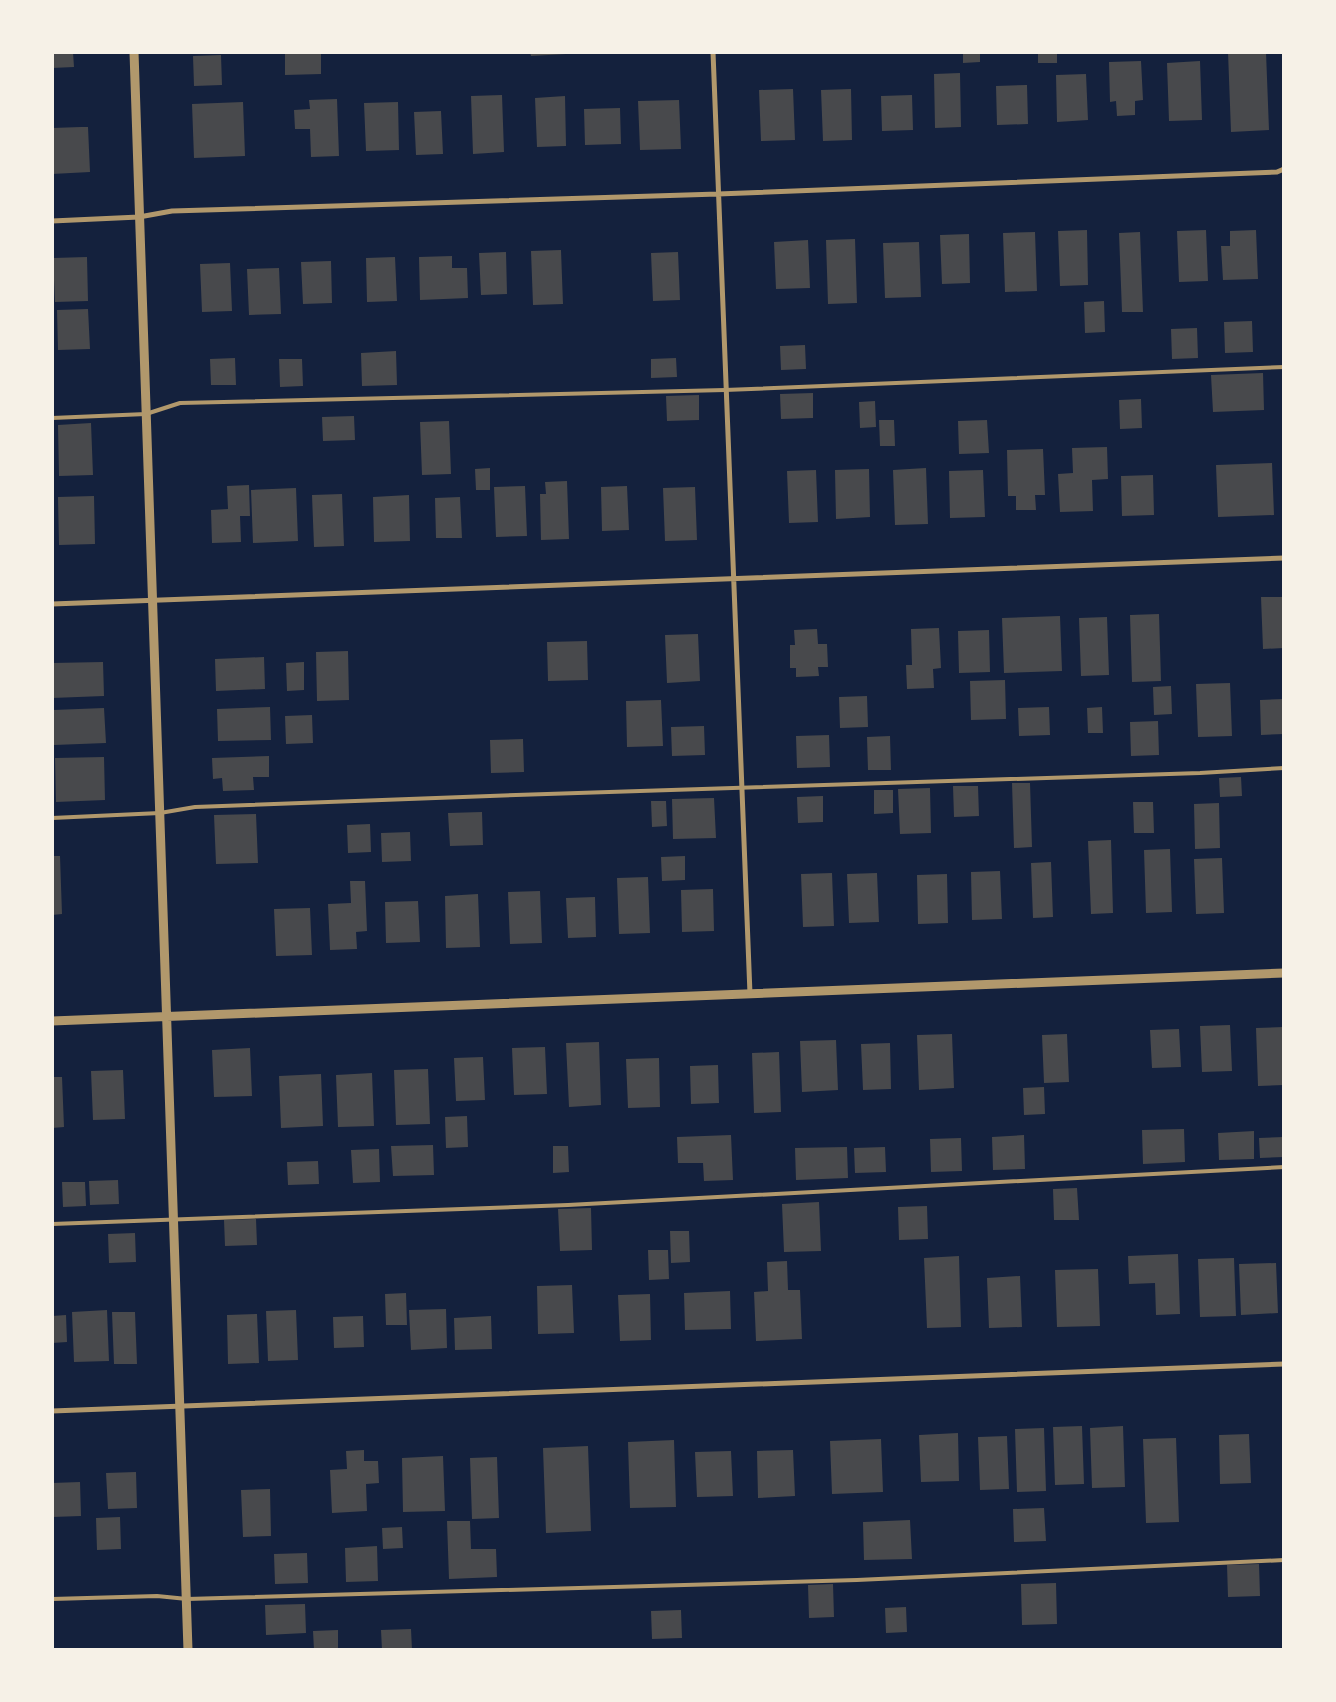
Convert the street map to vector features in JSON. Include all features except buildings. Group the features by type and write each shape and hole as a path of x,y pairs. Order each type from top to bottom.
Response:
{"street":[{"path":"134,52 188,1650"},
{"path":"713,52 750,994"},
{"path":"52,221 139,217 172,211 718,194 1277,172 1284,170"},
{"path":"52,604 1284,558"},
{"path":"52,1021 1284,973"},
{"path":"52,1411 1283,1366"}],"lane":[{"path":"52,418 146,414 180,402 725,390 1284,368"},
{"path":"52,818 160,813 194,807 741,787 1191,774 1284,768"},
{"path":"52,1224 568,1205 1284,1167"},
{"path":"52,1599 157,1596 187,1599 847,1580 1284,1560"}]}
